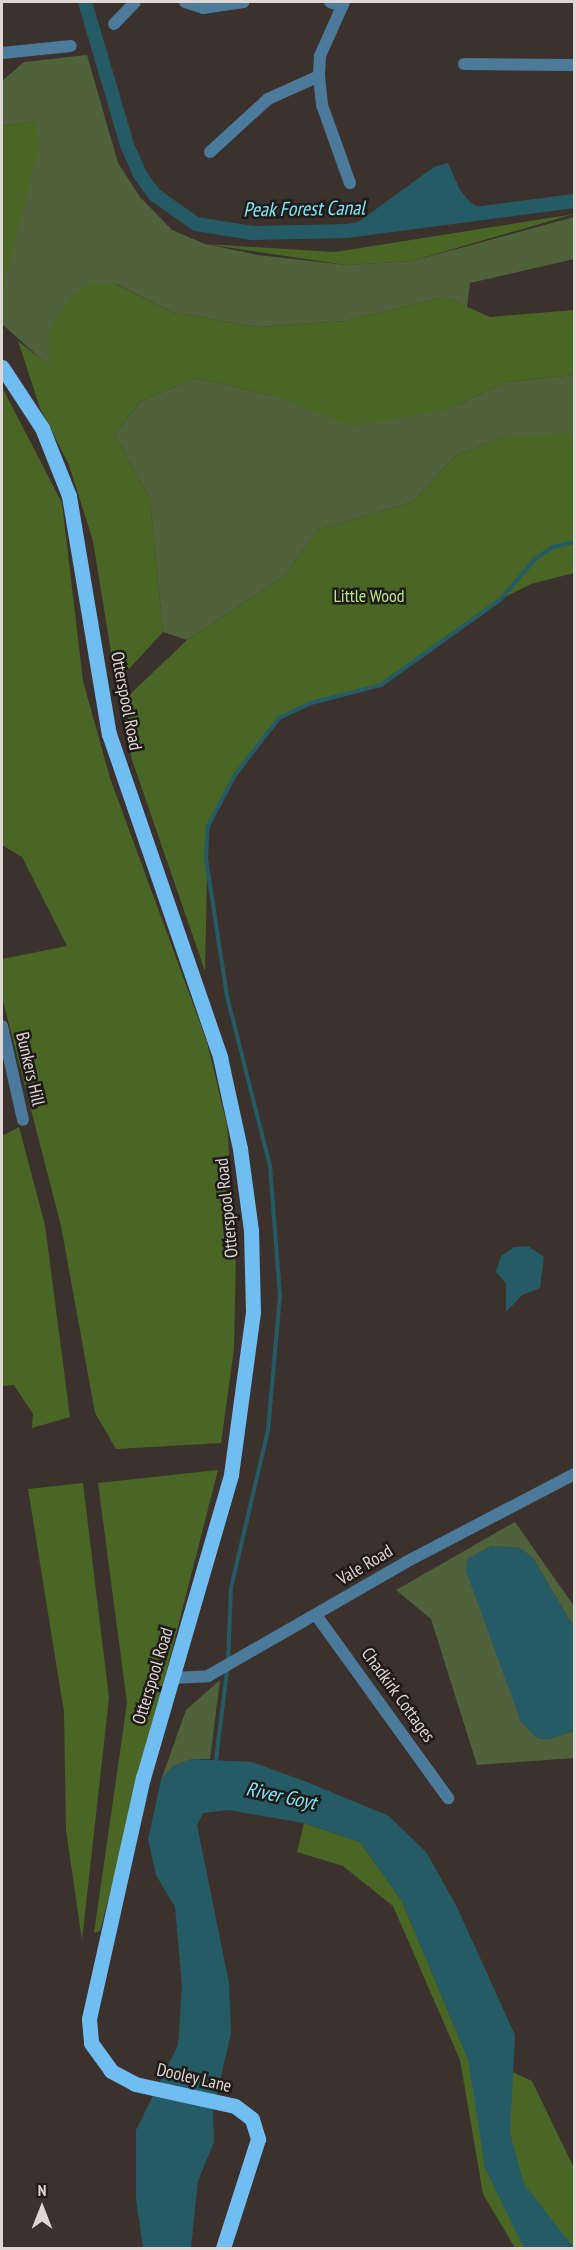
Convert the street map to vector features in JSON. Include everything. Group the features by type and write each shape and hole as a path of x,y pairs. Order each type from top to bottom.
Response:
{"main road":[{"name":"Otterspool Road","path":"2,367 42,428 69,496 108,734 220,1057 240,1149 251,1230 253,1312 243,1401 231,1475 142,1777 91,2003 91,2043 102,2063"},
{"name":"Dooley Lane","path":"102,2063 135,2085 218,2102 252,2119 258,2139 223,2248"}],"street":[{"path":"114,24 135,2"},
{"path":"185,2 203,8 244,2"},
{"path":"330,2 343,4 320,56 318,76 322,105 350,183"},
{"path":"2,64 6,54 71,46"},
{"path":"464,64 574,65"},
{"path":"210,152 268,99 318,76"},
{"name":"Bunkers Hill","path":"2,1026 23,1120"},
{"name":"Vale Road","path":"173,1678 207,1676 406,1562 574,1474"},
{"name":"Chadkirk Cottages","path":"316,1615 448,1798"}],"green space":[{"path":"87,55 118,163 140,197 172,230 205,244 258,255 346,265 412,261 574,217 574,259 470,283 467,307 445,297 345,321 258,327 171,312 117,284 49,366 2,324 2,291 36,121 2,126 2,81 24,62"},
{"path":"36,121 40,144 2,291 2,126"},
{"path":"574,214 412,261 346,265 205,244 335,252"},
{"path":"90,283 116,284 171,312 258,327 345,321 445,297 490,317 574,310 574,375 507,382 446,410 353,426 273,396 197,378 141,401 115,434 150,500 163,632 116,683 93,541 69,465 40,408 18,341 49,365 49,331 68,299"},
{"path":"574,375 574,436 503,437 457,455 412,502 318,530 283,577 187,640 163,632 150,500 115,434 141,401 197,378 273,396 446,410 507,382"},
{"path":"2,387 62,503 83,681 110,778 207,1042 227,1125 236,1248 234,1349 221,1443 116,1449 95,1413 61,1226 2,997 2,959 67,946 22,857 2,845"},
{"name":"Little Wood","path":"569,433 574,436 574,573 531,584 501,599 381,685 311,703 279,718 235,775 208,826 205,971 132,760 120,704 187,640 283,577 318,530 412,502 457,455 503,437"},
{"path":"19,1127 45,1225 70,1417 32,1428 33,1414 14,1385 2,1386 2,1136"},
{"path":"218,1470 100,1931 94,1933 127,1703 98,1483"},
{"path":"83,1483 109,1698 82,1940 66,1830 64,1712 28,1489"},
{"path":"515,1522 574,1606 574,1628 533,1558 519,1548 492,1546 469,1558 521,1722 537,1738 549,1739 574,1731 574,1758 477,1765 431,1619 396,1590"},
{"path":"220,1680 210,1759 192,1759 172,1767 161,1780 186,1710"},
{"path":"304,1823 360,1842 402,1901 468,2059 493,2063 532,2081 574,2168 574,2248 515,2248 483,2194 460,2060 393,1906 343,1866 297,1852"}],"water":[{"path":"448,163 460,190 471,203 489,212 346,231 434,167"},
{"path":"528,1246 544,1257 540,1288 522,1295 506,1312 506,1283 496,1272 501,1256 514,1247"},
{"path":"493,1546 519,1548 533,1558 574,1628 574,1731 549,1739 537,1738 521,1722 466,1571 468,1558"},
{"name":"River Goyt","path":"192,1759 252,1762 307,1782 389,1816 426,1852 456,1905 515,2035 510,2133 524,2184 574,2248 524,2248 485,2168 468,2059 402,1901 360,1842 304,1823 228,1810 203,1813 197,1825 229,1983 231,2033 213,2111 214,2142 198,2181 191,2248 143,2248 136,2199 136,2130 178,2045 182,1986 175,1907 156,1875 148,1839 161,1780 172,1767"}],"waterway":[{"name":"Peak Forest Canal","path":"85,2 127,145 141,176 155,195 196,224 252,233 346,231 574,201"},
{"path":"228,1662 231,1588 268,1430 280,1296 270,1166 227,996 206,859 208,826 235,775 279,718 311,703 381,685 501,599 535,559 553,547 574,542"},
{"path":"216,1760 227,1670"}]}
